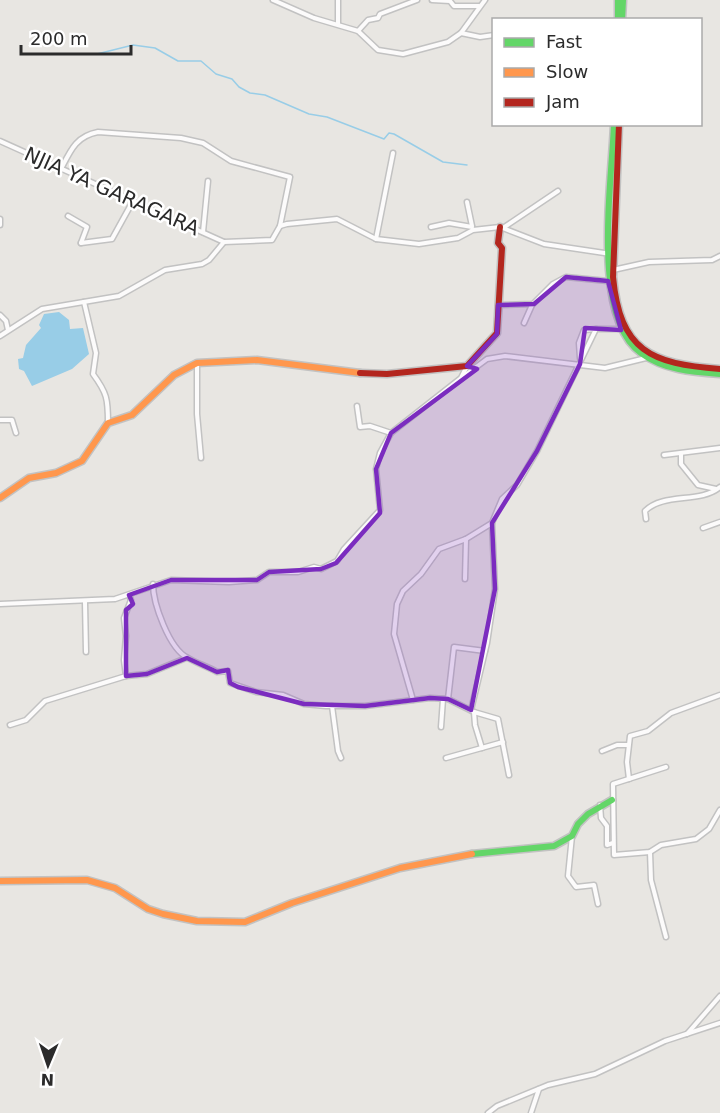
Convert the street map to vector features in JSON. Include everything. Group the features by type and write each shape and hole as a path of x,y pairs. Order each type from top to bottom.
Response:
{"street":[{"path":"273,0 314,18 358,31 378,50 403,54 448,42 461,33 484,0"},
{"path":"338,0 338,24"},
{"path":"358,31 368,20 378,18 380,14 417,0"},
{"path":"432,0 450,1 453,6 480,6"},
{"path":"618,0 618,18"},
{"path":"622,18 623,0"},
{"path":"461,33 480,37 492,35"},
{"path":"614,126 611,254 614,296 623,329 648,353 667,364 720,369"},
{"path":"619,126 608,281 612,309 632,347 646,358 667,369 720,374"},
{"path":"0,336 42,309 119,296 165,270 209,260 224,242 272,240 280,226 290,177 229,160 203,144 181,138 98,132 75,142 62,167"},
{"name":"NJIA YA GARAGARA","path":"0,142 62,167 224,242"},
{"path":"376,239 393,153"},
{"path":"202,232 208,181"},
{"path":"0,604 115,599 153,584 171,580 229,582 257,580 269,572 298,572 310,567 321,569 333,564 380,510 376,469 380,453 391,433 463,376 497,333 502,258 502,248 498,243 501,228 558,191"},
{"path":"68,216 87,227 81,243 112,239 133,201"},
{"path":"466,202 472,228"},
{"path":"0,219 0,225"},
{"path":"280,226 337,219 376,239 419,244 458,238 472,228"},
{"path":"431,226 449,223 472,228 501,228 544,244 611,254"},
{"path":"613,270 649,262 712,260 720,256"},
{"path":"524,323 533,304 553,284 566,277 608,281"},
{"path":"0,498 29,478 56,473 82,461 108,423 107,396 104,387 93,374 96,353 84,302"},
{"path":"498,305 533,304"},
{"path":"0,315 6,321 8,330"},
{"path":"482,748 473,711 496,582 492,523 502,499 517,485 537,451 596,329"},
{"path":"580,362 579,343 584,330 623,329"},
{"path":"108,423 116,422 145,404 166,381 197,363 235,360 273,362 362,373 467,369 475,368 487,359 505,356 580,362 605,368 646,358"},
{"path":"197,363 196,414 201,458"},
{"path":"357,406 360,427 370,426 391,433"},
{"path":"0,420 12,420 16,433"},
{"path":"664,455 720,448"},
{"path":"681,454 681,464 698,485 719,489"},
{"path":"646,519 645,511 654,505 719,489"},
{"path":"703,528 720,522"},
{"path":"413,700 394,634 397,604 403,591 421,574 439,549 466,539 492,523"},
{"path":"465,579 466,539"},
{"path":"153,584 153,600 160,612 162,622 186,658"},
{"path":"126,676 124,618 131,600 129,594"},
{"path":"85,602 86,652"},
{"path":"441,727 454,647 485,651"},
{"path":"10,725 26,720 45,701 126,676 147,674 186,658 209,665 217,672 228,671 230,684 282,695 304,704 365,706 445,699 498,719 509,775"},
{"path":"629,779 630,736 648,731 672,712 720,695"},
{"path":"332,706 341,758"},
{"path":"446,758 503,742"},
{"path":"602,751 628,745"},
{"path":"666,767 613,784 613,843 616,856 650,852 661,845 700,837 720,810"},
{"path":"598,904 594,885 576,887 568,876 572,836 579,823 600,805 612,800"},
{"path":"600,805 601,818 607,826 607,845 613,843"},
{"path":"0,881 87,880 115,888 148,909 163,914 197,921 245,922 292,903 369,880 400,868 464,855 554,846 572,836"},
{"path":"650,852 651,880 666,937"},
{"path":"687,1034 720,996"},
{"path":"488,1113 539,1089 595,1074 655,1045 720,1023"},
{"path":"531,1113 539,1089"}],"highlighted area":[{"path":"566,277 608,281 621,330 585,328 580,364 537,451 492,523 495,589 471,710 448,699 430,698 365,706 304,704 238,687 230,683 228,670 217,672 187,658 147,674 126,676 126,610 133,604 129,595 171,580 257,580 269,572 321,569 336,563 380,513 376,469 391,433 477,369 467,366 497,334 498,305 534,304"}],"water":[{"path":"59,312 69,320 70,329 83,328 89,354 72,369 32,386 24,371 19,369 18,359 23,358 26,345 41,328 39,325 44,314"}],"waterway":[{"path":"97,54 133,45 155,48 178,61 201,61 216,74 232,79 239,87 250,93 265,95 309,114 327,117 384,139 389,133 394,134 443,162 467,165"}],"traffic: fast":[{"path":"618,0 618,18"},
{"path":"622,18 623,0"},
{"path":"614,126 608,247 615,310 625,335 641,353 659,363 689,371 720,374"},
{"path":"472,854 554,846 572,836 578,824 588,814 612,800"}],"traffic: slow":[{"path":"0,498 29,478 56,473 82,461 108,423 132,415 174,375 197,363 257,360 360,373"},
{"path":"0,881 87,880 115,888 148,909 163,914 197,921 245,922 292,903 400,868 472,854"}],"traffic: jam":[{"path":"619,126 613,277 623,322 643,349 658,357 675,363 720,369"},
{"path":"360,373 387,374 467,366 497,333 502,248 498,243 500,227"}]}
